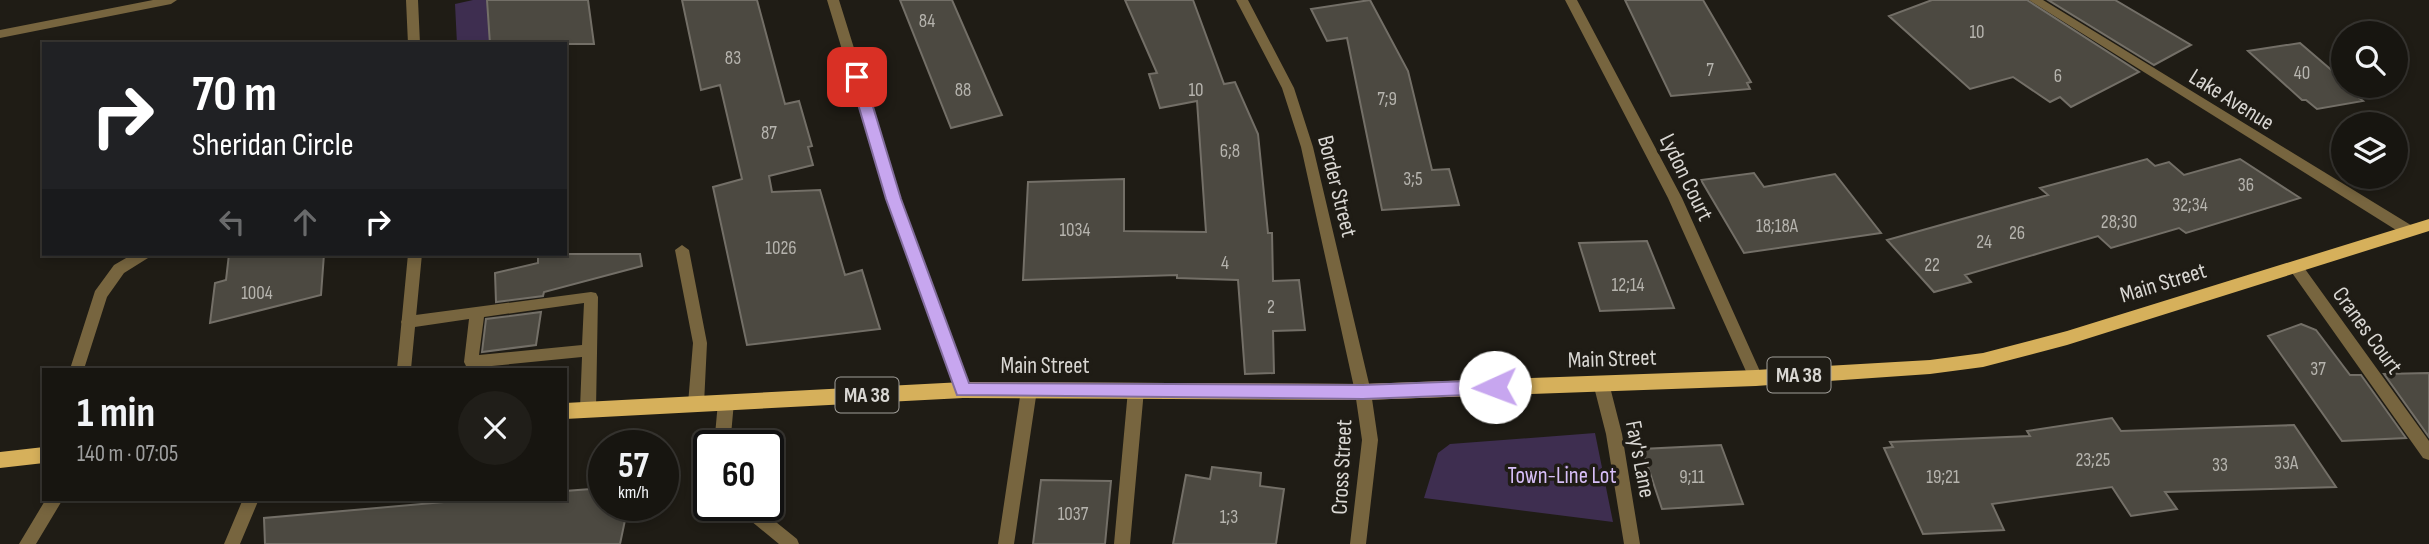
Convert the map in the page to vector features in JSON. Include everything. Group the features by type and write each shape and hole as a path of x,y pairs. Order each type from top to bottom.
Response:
{"main road":[{"name":"Main Street","path":"567,411 963,390 1363,392 1756,378 1904,369 1983,360 2067,338 2429,225"},
{"path":"0,460 42,456"}],"street":[{"path":"0,34 171,0"},
{"path":"412,0 414,42"},
{"path":"833,0 894,199 963,390"},
{"name":"Border Street","path":"1242,0 1288,88 1304,136 1363,392"},
{"name":"Lydon Court","path":"1571,0 1675,198 1756,378"},
{"name":"Lake Avenue","path":"2035,0 2409,230"},
{"path":"682,250 700,343 696,404"},
{"path":"77,368 100,295 119,269 140,256"},
{"path":"404,368 415,256"},
{"name":"Cranes Court","path":"2295,267 2429,453"},
{"path":"408,322 591,297 587,410"},
{"path":"477,313 471,362 589,350"},
{"name":"Fay's Lane","path":"1601,383 1614,434 1632,544"},
{"path":"1006,544 1029,390"},
{"path":"1122,544 1136,390"},
{"name":"Cross Street","path":"1358,544 1370,440 1363,392"},
{"path":"723,430 726,402"},
{"path":"27,544 54,501"},
{"path":"232,544 250,501"},
{"path":"763,521 790,544"}],"green space":[{"path":"473,0 499,0 500,42 457,42 455,4"},
{"name":"Town-Line Lot","path":"1595,433 1613,522 1424,498 1438,453 1450,444"}],"building":[{"path":"487,0 588,0 594,44 490,42"},
{"path":"682,0 757,0 785,104 799,101 812,146 808,147 813,165 769,176 772,192 820,190 845,275 862,270 880,329 747,345 713,187 742,179 720,85 701,90"},
{"path":"900,0 952,0 1002,115 951,128"},
{"path":"1125,0 1193,0 1224,84 1235,82 1258,134 1268,233 1272,233 1273,281 1299,280 1305,330 1273,331 1274,373 1245,374 1238,280 1177,278 1177,275 1023,280 1028,182 1124,179 1124,231 1206,232 1197,101 1160,108 1149,74 1157,73"},
{"path":"1370,0 1408,71 1432,170 1449,169 1459,205 1382,210 1347,38 1327,41 1311,9"},
{"path":"1625,0 1703,0 1751,82 1747,83 1750,89 1671,96"},
{"path":"1932,0 2027,0 2139,72 2071,107 2060,97 2050,102 2013,77 1970,89 1889,16"},
{"path":"2048,0 2115,0 2191,45 2154,65"},
{"path":"2300,43 2331,70 2331,98 2359,98 2363,101 2317,109 2302,100 2248,51"},
{"path":"2147,159 2155,166 2169,162 2184,175 2240,159 2300,198 2186,233 2179,228 2111,248 2098,236 1965,275 1971,282 1934,292 1887,240 2048,195 2040,188"},
{"path":"1754,173 1764,187 1835,174 1881,233 1744,253 1701,180"},
{"path":"1647,241 1674,308 1600,311 1579,243"},
{"path":"640,254 642,266 544,292 543,296 496,302 495,273 538,263 538,256"},
{"path":"229,256 324,256 321,295 210,323 215,283 226,280"},
{"path":"541,312 536,345 482,352 486,319"},
{"path":"2301,324 2316,330 2350,375 2361,375 2406,438 2342,441 2268,336"},
{"path":"2429,373 2429,437 2384,374"},
{"path":"2112,418 2121,431 2294,425 2336,487 2165,492 2177,509 2131,516 2112,487 1992,504 2004,530 1923,534 1884,448 1893,447 1890,442 2030,436 2027,431"},
{"path":"1721,445 1743,504 1662,509 1642,449"},
{"path":"1212,467 1261,473 1260,486 1284,489 1276,544 1173,544 1186,475 1210,479"},
{"path":"1041,480 1111,481 1105,544 1033,544"},
{"path":"588,489 588,521 625,521 620,544 265,544 264,518 455,501 567,501 567,491"}],"route":[{"path":"857,77 894,199 963,390 1363,392 1495,387"}]}
